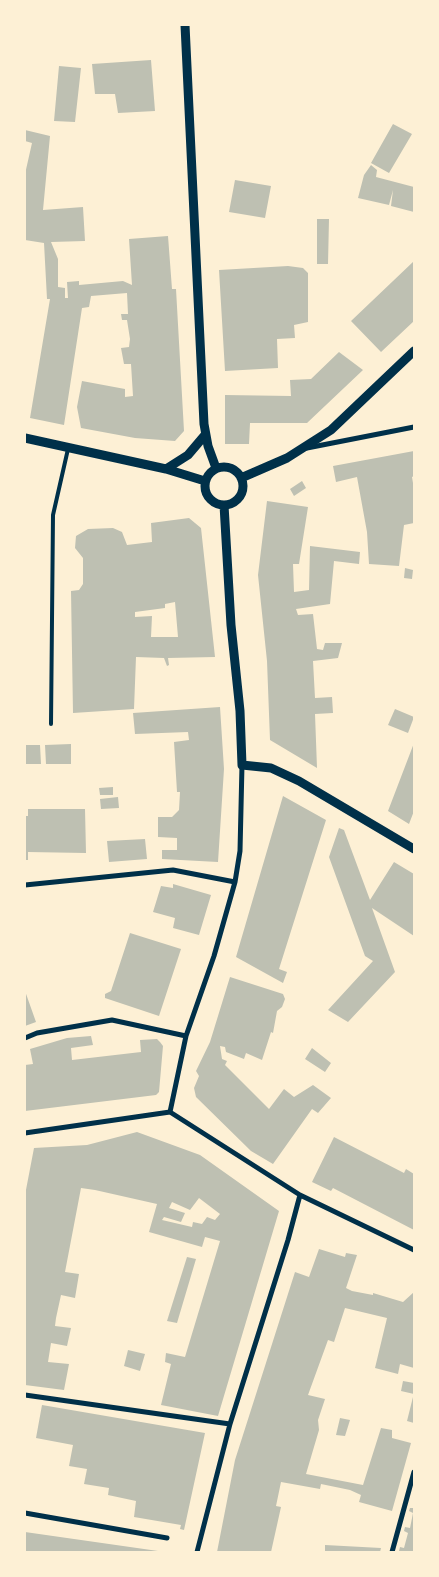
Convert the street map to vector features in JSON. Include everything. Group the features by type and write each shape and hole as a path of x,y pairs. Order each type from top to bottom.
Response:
{"street":[{"path":"185,25 205,434 216,468"},
{"path":"242,478 304,449 331,430 414,351"},
{"path":"304,449 414,427"},
{"path":"166,469 188,454 205,434"},
{"path":"25,438 68,449 166,469 205,481"},
{"path":"216,468 231,468 242,478 242,493 238,499 224,505 217,504 207,495 205,481 211,471 216,468"},
{"path":"170,1112 186,1036 214,956 235,882 240,851 242,765 240,711 231,625 224,505"},
{"path":"242,765 271,768 299,781 414,849"},
{"path":"25,885 173,870 235,882"},
{"path":"25,1038 37,1033 112,1020 186,1036"},
{"path":"25,1133 170,1112 300,1194 414,1250"},
{"path":"197,1552 230,1424 288,1240 300,1194"},
{"path":"25,1395 230,1424"},
{"path":"392,1552 414,1472"},
{"path":"25,1513 166,1538"}],"lane":[{"path":"51,724 53,515 68,449"}],"building":[{"path":"151,60 155,111 118,113 115,94 95,94 92,64"},
{"path":"59,66 81,68 75,122 54,121"},
{"path":"393,124 412,134 389,173 371,163"},
{"path":"25,130 50,136 43,210 83,207 85,241 51,242 58,259 58,287 65,288 65,298 68,298 67,282 79,281 79,285 123,281 132,285 129,239 168,236 172,289 176,289 184,431 175,441 135,438 81,428 77,407 82,381 125,389 125,397 133,396 131,364 124,364 121,348 129,347 130,339 127,320 122,320 121,314 128,314 127,293 91,296 89,307 82,308 64,425 30,418 50,299 47,299 44,243 25,240 25,174 32,143 25,141"},
{"path":"371,165 377,170 376,177 414,187 414,212 391,206 393,190 389,205 358,198 364,175"},
{"path":"235,180 271,186 265,218 229,212"},
{"path":"317,219 329,219 328,264 317,264"},
{"path":"414,261 414,321 381,352 351,321"},
{"path":"288,266 303,268 308,273 308,322 294,325 295,338 277,339 278,368 225,371 219,270"},
{"path":"339,352 363,370 307,423 250,423 249,444 225,444 225,395 291,396 290,380 311,379"},
{"path":"414,451 414,476 412,477 414,523 404,525 399,566 369,564 367,532 357,477 336,482 333,466"},
{"path":"302,481 306,488 294,496 290,489"},
{"path":"267,501 308,507 299,564 293,564 294,592 309,590 310,546 360,552 359,564 334,561 330,604 296,609 298,615 313,614 317,649 323,650 325,643 342,643 338,658 313,661 315,698 332,697 333,713 315,714 317,768 270,740 267,661 258,575"},
{"path":"189,518 201,528 215,657 168,658 169,665 167,666 164,658 136,657 134,709 73,713 71,591 79,590 83,584 83,558 75,548 76,536 88,529 113,528 122,532 127,545 152,542 151,523","holes":["175,602 178,637 151,637 152,616 135,617 135,612 165,608 165,604"]},
{"path":"405,568 413,570 412,579 404,578"},
{"path":"220,707 224,769 218,862 162,859 162,850 177,850 177,838 158,837 158,817 172,817 179,810 180,792 177,792 174,742 189,740 188,732 135,734 133,713"},
{"path":"395,709 414,717 408,733 388,725"},
{"path":"414,743 414,811 409,824 388,811"},
{"path":"71,744 71,764 46,764 45,745"},
{"path":"25,745 40,745 41,764 25,764"},
{"path":"113,787 113,795 100,795 99,788"},
{"path":"283,796 326,820 279,969 287,972 283,983 236,957"},
{"path":"118,797 119,808 101,809 100,799"},
{"path":"28,809 85,809 86,853 28,852 28,860 25,860 25,816 28,816"},
{"path":"339,828 344,830 370,900 394,862 414,874 414,936 372,908 395,972 348,1022 328,1010 373,961 365,956 329,857"},
{"path":"145,839 147,859 109,862 107,841"},
{"path":"173,884 211,895 199,935 173,928 175,918 153,912 161,886 173,888"},
{"path":"130,933 181,949 159,1016 105,998 105,994 111,991"},
{"path":"230,977 283,994 285,999 282,1007 277,1011 273,1033 271,1032 262,1060 246,1053 244,1059 226,1052 225,1047 220,1046 222,1059 227,1061 225,1065 269,1109 284,1089 294,1097 313,1085 331,1098 318,1113 312,1109 273,1164 251,1151 196,1097 194,1088 199,1076 196,1071 210,1042"},
{"path":"25,991 36,1022 25,1026"},
{"path":"91,1036 93,1045 71,1048 72,1060 141,1052 140,1040 157,1039 163,1046 159,1092 156,1095 25,1111 25,1065 33,1064 30,1049 67,1038"},
{"path":"312,1048 331,1063 325,1072 305,1059"},
{"path":"137,1132 200,1155 279,1211 218,1416 161,1405 171,1364 165,1362 166,1353 185,1357 220,1241 205,1237 202,1247 149,1232 157,1204 95,1190 81,1188 65,1272 79,1274 75,1298 61,1295 56,1318 55,1326 71,1328 67,1346 51,1343 48,1362 69,1364 64,1390 25,1385 25,1195 34,1148 87,1145","holes":["199,1198 220,1214 215,1220 207,1217 202,1224 193,1222 192,1227 162,1220 164,1217 181,1222 185,1213 169,1208 172,1202 190,1210"]},
{"path":"334,1137 404,1173 406,1169 414,1174 414,1230 333,1188 331,1191 312,1182"},
{"path":"319,1249 345,1257 346,1253 357,1255 346,1288 352,1291 373,1295 373,1293 403,1302 414,1292 414,1368 400,1364 398,1374 375,1368 387,1318 345,1308 334,1342 328,1340 308,1395 325,1399 318,1420 319,1430 306,1474 363,1485 381,1428 392,1430 392,1438 411,1443 392,1511 359,1502 361,1495 350,1490 321,1484 320,1489 281,1482 276,1506 281,1507 271,1552 217,1552 235,1460 295,1272 309,1277"},
{"path":"187,1257 196,1259 177,1323 167,1321"},
{"path":"128,1350 145,1354 140,1371 124,1366"},
{"path":"403,1381 414,1383 414,1394 401,1391"},
{"path":"414,1397 414,1423 407,1421"},
{"path":"42,1405 205,1433 184,1530 180,1529 181,1525 134,1517 136,1501 108,1495 109,1488 84,1484 87,1469 69,1466 73,1445 36,1438"},
{"path":"340,1418 350,1420 345,1436 336,1435"},
{"path":"410,1508 414,1508 414,1552 401,1552 399,1551 400,1547 404,1548 408,1533 404,1531 405,1527 410,1528 413,1513 409,1511"},
{"path":"25,1532 158,1551 158,1552 25,1552"},
{"path":"325,1545 381,1548 380,1552 325,1552"}]}
